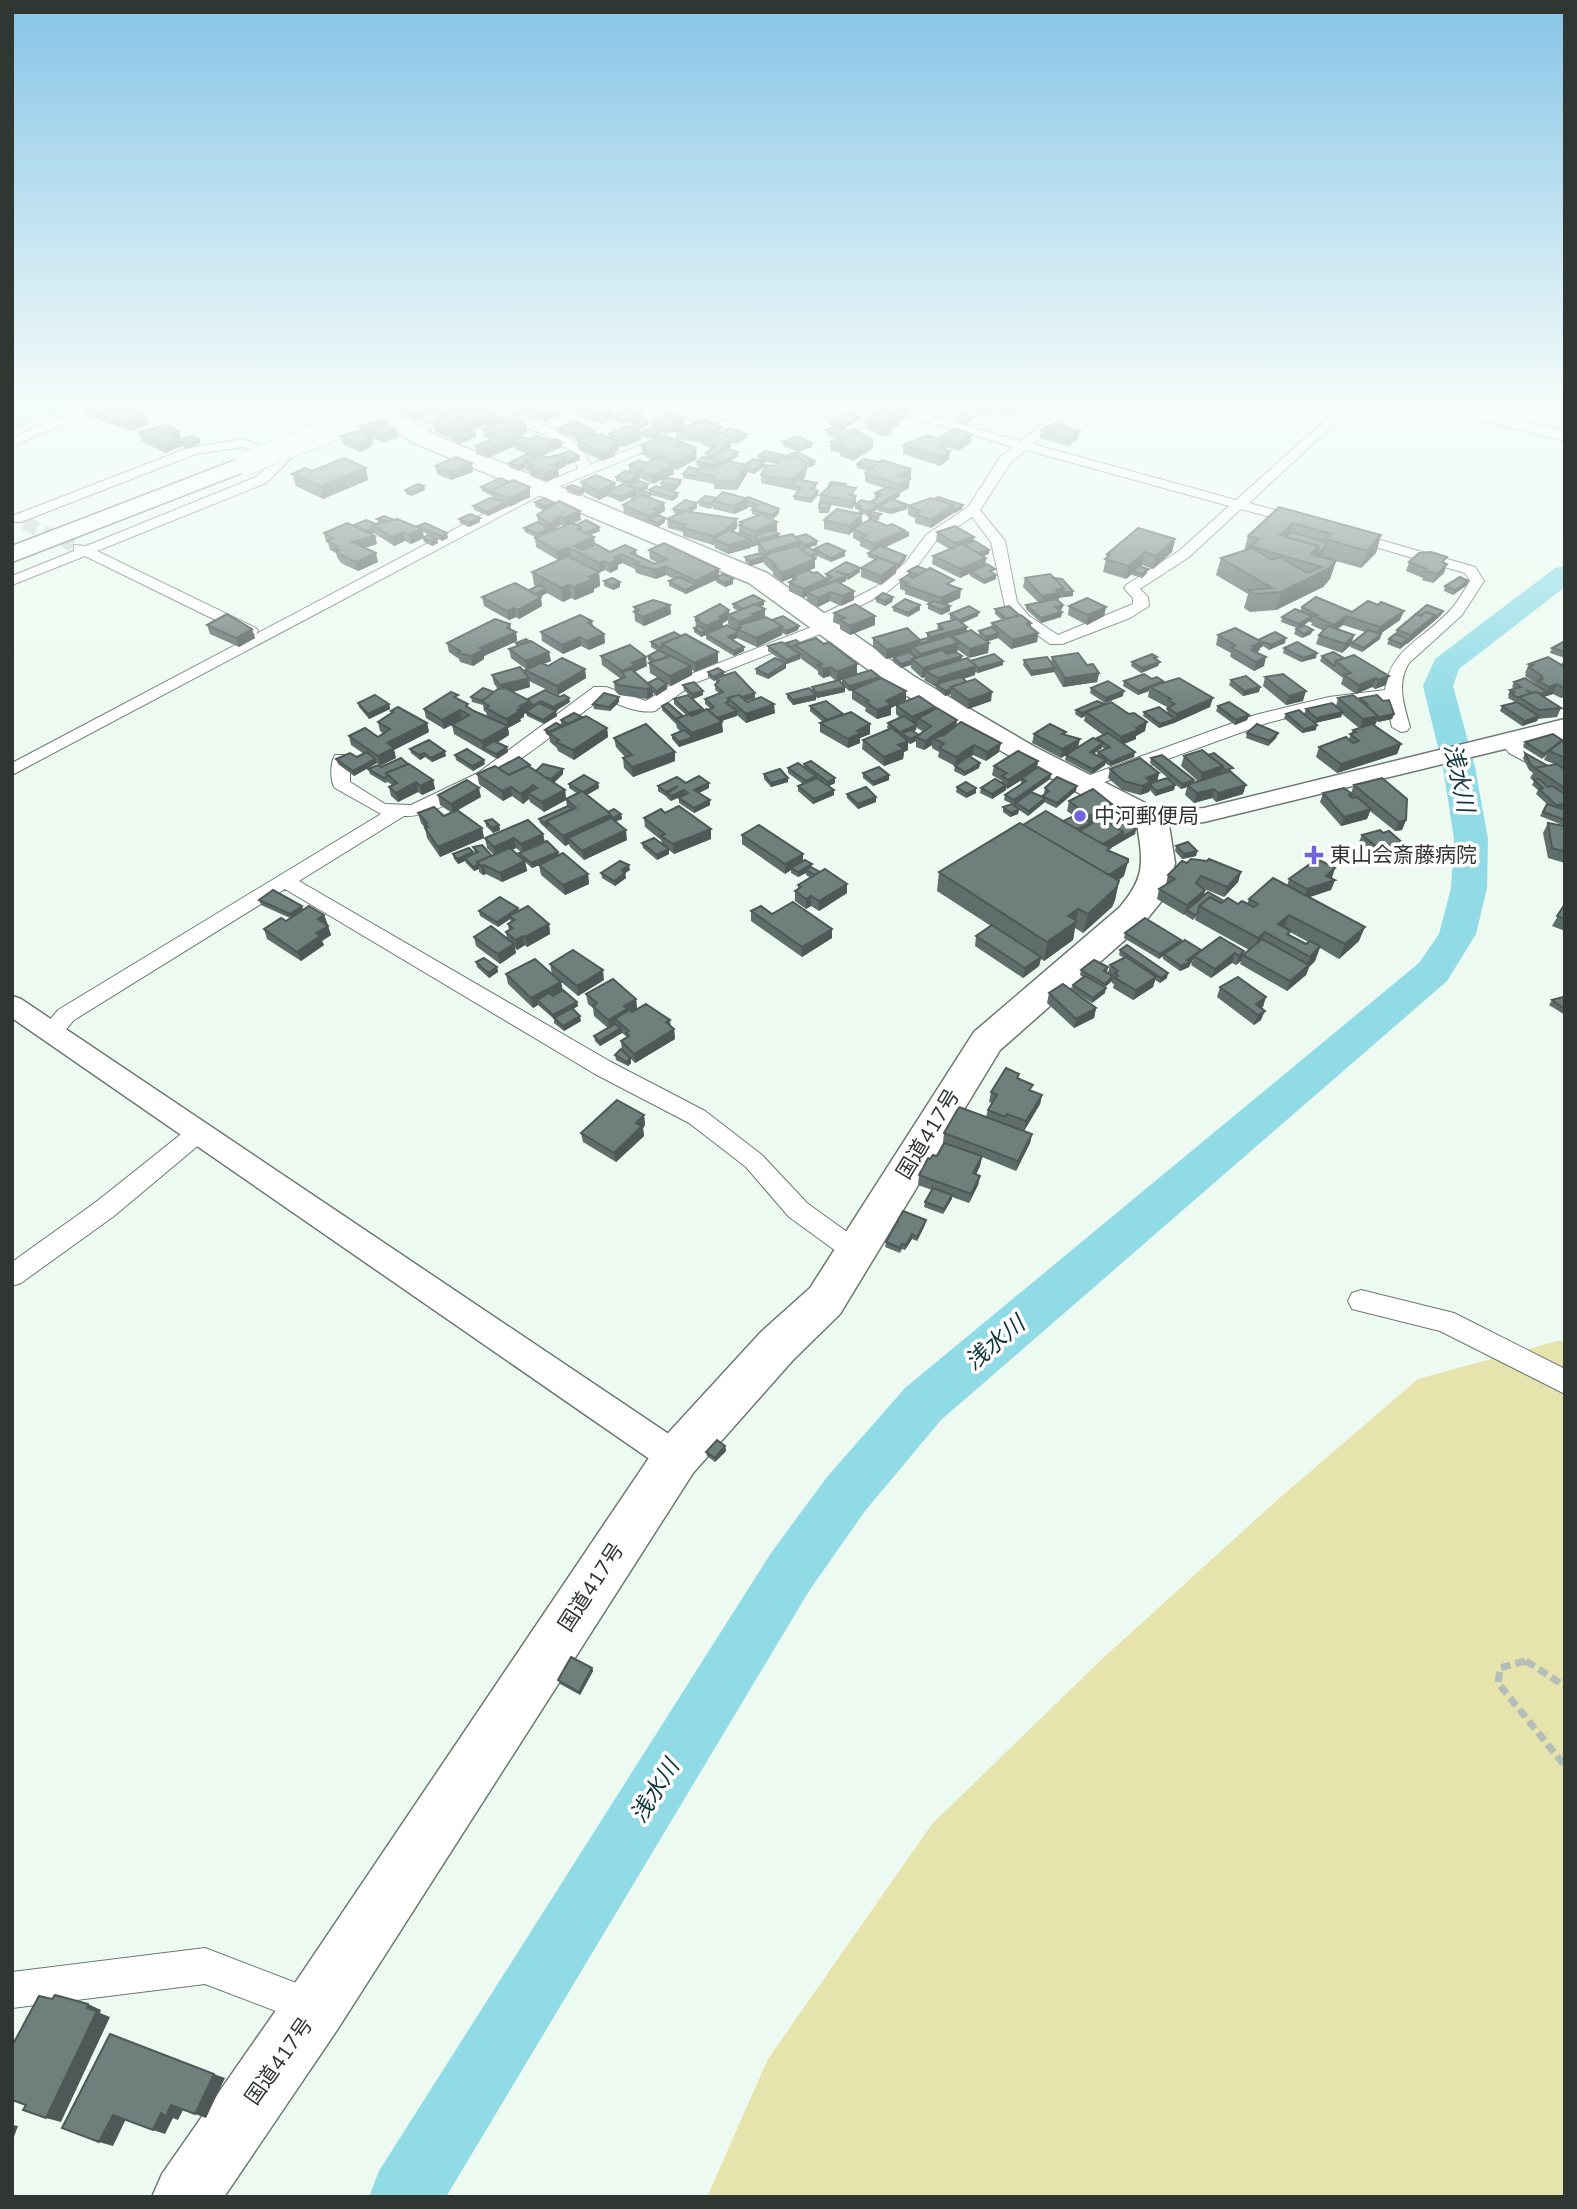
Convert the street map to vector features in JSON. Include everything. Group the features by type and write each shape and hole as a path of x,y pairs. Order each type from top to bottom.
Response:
{"highway":[{"path":"16,525 77,507"},
{"path":"12,555 126,507"},
{"path":"590,507 733,565 758,578 905,683 982,729 1152,819"},
{"name":"国道417号","path":"186,2197 315,2008 676,1458 777,1346 825,1301 987,1041 1131,916 1152,891 1159,863 1152,819"}],"street":[{"path":"16,525 59,507"},
{"path":"12,581 80,548 189,507"},
{"path":"12,770 507,507"},
{"path":"341,759 341,784 381,810 414,811 484,777 600,691 649,707 689,680 823,623 881,590 911,565 931,538 975,507"},
{"path":"973,510 998,541 1010,603 1024,619 1056,641 1142,606 1140,597 1131,588 1184,554 1236,507"},
{"path":"1250,507 1470,570 1477,581 1457,612 1403,660 1395,673 1393,694 1401,727"},
{"path":"80,548 262,637"},
{"path":"1082,784 1226,734 1261,719 1329,702 1393,694"},
{"path":"1152,819 1204,815 1505,742 1565,724"},
{"path":"1544,731 1565,740"},
{"path":"1505,742 1565,778"},
{"path":"51,1032 66,1015 401,810"},
{"path":"285,881 603,1068 697,1116 754,1161 798,1210 856,1252"},
{"path":"12,1005 676,1458"},
{"path":"12,1276 105,1209 198,1133"},
{"path":"1361,1301 1445,1321 1565,1382"},
{"path":"12,1990 205,1966 315,2008"}],"path":[{"path":"1565,1686 1525,1661 1500,1668 1498,1683 1565,1766"}],"shaded area":[{"path":"1565,1341 1565,2197 707,2197 768,2059 932,1824 1100,1661 1276,1501 1418,1379"}],"building":[{"path":"476,507 497,507 487,512"},
{"path":"549,507 572,507 580,511 564,518 560,516 549,524 537,515"},
{"path":"628,507 657,507 653,509 658,511 649,516"},
{"path":"676,507 692,507 685,512 673,509"},
{"path":"755,507 779,509 773,515 752,510"},
{"path":"860,507 874,507 868,511 859,509"},
{"path":"878,507 901,507 891,510"},
{"path":"911,507 950,507 931,520 916,514 920,511"},
{"path":"1279,507 1381,535 1367,551 1326,539 1332,534 1293,523 1280,535 1319,546 1311,554 1336,561 1328,569 1281,592 1254,594 1249,590 1272,588 1221,558 1252,548 1272,560 1280,557 1307,573 1321,567 1251,546 1259,539 1248,536"},
{"path":"837,509 862,514 850,526 824,520"},
{"path":"684,511 737,519 724,531 713,536 683,528 686,525 667,519"},
{"path":"872,512 881,514 877,517 868,515"},
{"path":"470,514 480,518 468,523 459,519"},
{"path":"761,514 777,522 755,531 739,525 743,523 740,522"},
{"path":"658,515 665,518 657,523 649,520"},
{"path":"384,516 394,520 388,522 377,519"},
{"path":"397,519 422,529 409,535 403,532 392,537 372,525"},
{"path":"871,519 904,530 874,544 861,538 866,535 853,529"},
{"path":"366,520 376,524 367,531 354,525"},
{"path":"586,520 599,527 585,533 581,531 581,527 575,525"},
{"path":"537,522 549,528 538,534 524,528"},
{"path":"347,523 375,536 352,542 376,553 356,562 336,551 339,550 335,548 337,546 328,541 333,538 324,533"},
{"path":"425,523 447,533 441,536 418,526"},
{"path":"572,523 581,527 577,529 594,537 574,546 583,550 596,544 610,552 625,545 636,550 631,553 655,564 667,559 649,550 664,543 719,569 696,581 665,566 655,570 635,564 639,562 621,554 609,564 604,561 599,563 570,548 557,551 535,538"},
{"path":"955,526 974,537 955,543 937,532"},
{"path":"1138,528 1175,539 1156,556 1145,552 1129,566 1105,559 1110,555 1107,554"},
{"path":"729,530 751,539 728,545 714,539"},
{"path":"773,530 779,534 752,542 751,539 738,534 741,532 758,539 755,536"},
{"path":"1291,532 1326,542 1324,548 1317,555 1319,546 1286,537"},
{"path":"792,534 800,541 765,552 758,542"},
{"path":"806,534 817,541 804,545 796,537"},
{"path":"428,535 437,539 431,541 423,538"},
{"path":"975,541 989,550 978,553 964,545"},
{"path":"827,543 845,551 831,558 814,549"},
{"path":"962,544 986,558 961,569 933,556"},
{"path":"797,546 815,559 782,573 764,555"},
{"path":"881,546 906,556 898,565 868,553"},
{"path":"808,547 817,553 810,556 801,549"},
{"path":"1431,552 1447,557 1442,562 1447,564 1437,574 1409,562 1419,553"},
{"path":"761,553 764,557 750,561 745,557"},
{"path":"568,556 599,572 589,577 593,579 574,587 569,585 561,588 532,572"},
{"path":"878,558 897,564 881,576 861,568"},
{"path":"846,562 860,568 848,575 836,571 846,576 825,582 832,577 826,574"},
{"path":"987,564 995,569 990,571 996,575 984,580 971,572"},
{"path":"917,566 927,570 918,575 908,571"},
{"path":"1138,566 1148,569 1142,574 1133,571"},
{"path":"930,568 954,580 947,584 961,589 941,598 905,585 908,583 900,580 908,575 913,578"},
{"path":"807,570 817,572 826,579 803,589 789,582 796,579 792,577"},
{"path":"723,574 733,579 725,583 716,578"},
{"path":"1050,574 1064,588 1056,590 1059,593 1042,596 1025,578"},
{"path":"679,577 696,585 685,590 669,581"},
{"path":"1460,577 1468,581 1455,590 1445,586"},
{"path":"612,578 620,582 612,586 604,581"},
{"path":"1054,578 1062,579 1073,591 1063,593 1064,588"},
{"path":"836,581 854,591 842,596 831,592 818,598 807,592"},
{"path":"515,583 541,597 518,610 514,608 507,611 482,597"},
{"path":"540,585 546,589 535,594 529,590"},
{"path":"883,593 893,597 885,601 876,598"},
{"path":"753,595 764,601 743,609 733,604"},
{"path":"1316,597 1352,612 1368,601 1378,605 1381,602 1404,611 1380,627 1346,616 1334,625 1302,607"},
{"path":"1087,598 1106,607 1088,615 1069,606"},
{"path":"905,599 920,605 908,613 893,607"},
{"path":"1056,599 1063,605 1055,607 1062,612 1041,618 1026,605"},
{"path":"653,600 670,605 643,617 634,612 639,610 634,607"},
{"path":"934,601 950,606 941,610 928,604"},
{"path":"720,604 729,610 719,617 722,619 707,626 696,620 698,619 695,617"},
{"path":"755,604 765,609 739,622 728,615"},
{"path":"855,604 875,616 850,626 840,620 845,618 834,613"},
{"path":"1427,605 1443,611 1433,620 1435,615 1426,612 1421,616 1416,614"},
{"path":"969,606 979,612 960,620 950,614"},
{"path":"1009,606 1019,615 1006,619 995,609"},
{"path":"1295,609 1312,616 1299,624 1282,617"},
{"path":"1426,612 1435,615 1411,635 1397,630 1416,614 1421,616"},
{"path":"227,614 252,629 236,638 207,625"},
{"path":"580,615 592,621 588,623 604,634 587,641 580,637 562,645 541,632"},
{"path":"1021,615 1038,633 1013,640 992,623"},
{"path":"783,616 799,626 786,631 772,620"},
{"path":"766,617 782,626 756,638 737,629 741,627 739,625"},
{"path":"495,619 510,624 507,628 516,632 480,648 483,650 471,656 458,653 460,651 447,643"},
{"path":"957,619 967,627 931,637 927,633 943,629 938,624"},
{"path":"727,625 737,631 728,637 744,647 734,651 706,634"},
{"path":"1304,625 1313,630 1304,634 1296,629"},
{"path":"699,626 707,630 701,633 694,628"},
{"path":"1328,626 1354,635 1345,644 1319,635"},
{"path":"991,627 999,633 986,637 979,631"},
{"path":"907,628 920,640 887,650 873,638"},
{"path":"1235,628 1262,642 1252,646 1255,648 1251,650 1266,657 1256,662 1234,649 1232,647 1235,645 1218,635"},
{"path":"971,630 989,643 970,649 952,636"},
{"path":"1368,630 1381,634 1364,648 1352,643"},
{"path":"674,632 681,636 662,644 662,648 651,642"},
{"path":"1275,632 1286,638 1271,645 1258,640"},
{"path":"685,634 718,652 695,663 662,644"},
{"path":"1395,634 1408,639 1402,644 1389,639"},
{"path":"950,636 958,643 921,654 912,647"},
{"path":"816,638 824,644 829,642 857,664 837,672 831,667 823,669 818,665 822,664 795,645"},
{"path":"927,638 930,641 920,644 920,640"},
{"path":"526,639 529,641 519,645 516,643"},
{"path":"796,640 800,643 791,647 786,643"},
{"path":"531,641 549,652 526,661 509,649"},
{"path":"1565,641 1565,652 1552,648"},
{"path":"782,642 800,654 787,660 768,646"},
{"path":"1297,642 1317,653 1303,658 1284,648"},
{"path":"630,645 646,657 622,671 601,656"},
{"path":"659,650 670,656 655,661 648,656"},
{"path":"942,650 947,654 956,652 962,656 923,668 912,659"},
{"path":"910,652 916,658 912,661 901,664 893,657"},
{"path":"1333,652 1344,658 1336,661 1334,666 1322,656"},
{"path":"1078,653 1087,665 1093,664 1099,673 1065,678 1052,657"},
{"path":"994,654 1003,661 978,668 970,661"},
{"path":"1152,654 1160,662 1142,668 1132,662"},
{"path":"1354,655 1389,676 1359,685 1344,675 1351,673 1336,661"},
{"path":"671,656 691,666 670,676 649,663"},
{"path":"1047,657 1055,668 1031,671 1024,660"},
{"path":"1548,657 1565,667 1565,689 1557,684 1549,687 1538,681 1543,679 1540,677 1542,676 1529,667 1533,665 1529,664"},
{"path":"562,658 585,669 557,686 525,670 541,663 548,666"},
{"path":"775,658 786,663 768,675 756,669"},
{"path":"967,658 976,666 938,678 925,671"},
{"path":"520,667 529,678 500,685 492,675"},
{"path":"718,668 724,672 713,677 708,672"},
{"path":"631,669 652,687 647,689 618,685 614,682 625,677 622,672"},
{"path":"871,670 880,677 849,686 842,679"},
{"path":"735,672 755,693 728,698 726,703 737,711 717,718 708,710 714,707 705,699 723,692 715,685 719,681 716,678"},
{"path":"1144,674 1163,681 1139,691 1124,681"},
{"path":"1283,674 1306,691 1289,696 1265,677"},
{"path":"1246,676 1260,687 1244,691 1231,680"},
{"path":"961,677 967,682 945,691 936,684"},
{"path":"658,678 667,684 656,691 648,683"},
{"path":"881,678 906,691 886,701 891,705 877,710 852,690"},
{"path":"1179,678 1213,698 1177,714 1168,708 1175,704 1168,700 1171,699 1150,687"},
{"path":"1525,678 1547,692 1540,694 1526,690 1531,693 1518,698 1510,690 1521,687 1514,682"},
{"path":"975,679 992,692 969,700 951,687"},
{"path":"839,680 845,687 817,693 812,687"},
{"path":"1108,681 1124,691 1106,698 1091,688"},
{"path":"694,682 703,691 692,694 683,685"},
{"path":"483,688 494,692 483,701 471,697"},
{"path":"505,688 530,701 520,706 523,707 517,710 519,712 506,719 486,708 489,706 482,701 498,689"},
{"path":"809,688 816,695 793,700 787,694"},
{"path":"545,690 569,698 553,707 541,701 531,704 528,699"},
{"path":"451,692 458,695 454,697 468,704 466,706 474,711 508,726 482,741 452,725 469,715 460,710 442,720 424,709"},
{"path":"1536,692 1561,708 1539,710 1519,697"},
{"path":"604,693 619,697 609,707 593,704"},
{"path":"375,695 389,704 368,714 358,703"},
{"path":"688,695 703,709 689,713 674,699"},
{"path":"739,695 747,702 761,697 774,704 746,714 728,698"},
{"path":"1353,695 1379,716 1363,719 1338,698"},
{"path":"1377,695 1383,701 1389,700 1394,714 1379,717 1360,698"},
{"path":"919,696 935,707 912,717 896,705"},
{"path":"826,701 843,714 827,720 810,706"},
{"path":"1097,701 1105,704 1082,713 1076,710"},
{"path":"1111,702 1147,722 1136,728 1138,730 1121,737 1086,712"},
{"path":"1229,702 1249,715 1236,720 1218,706"},
{"path":"1517,702 1539,716 1525,721 1502,706"},
{"path":"539,703 556,711 543,720 526,712"},
{"path":"668,703 683,716 676,719 662,706"},
{"path":"1332,703 1343,712 1316,718 1306,709"},
{"path":"398,707 427,723 387,743 394,748 378,756 349,736 365,728 378,737 390,729 378,722"},
{"path":"1159,707 1175,719 1160,724 1144,712"},
{"path":"937,708 957,720 925,741 916,737 931,726 918,718"},
{"path":"707,709 722,722 692,733 676,719 689,714 692,716"},
{"path":"1299,710 1317,725 1304,729 1286,714"},
{"path":"851,712 870,724 857,731 861,733 848,739 820,723"},
{"path":"574,713 582,717 568,724 561,720"},
{"path":"586,716 607,728 573,750 556,742 559,740 548,733"},
{"path":"904,716 917,725 900,732 888,723"},
{"path":"961,722 1001,743 987,752 974,745 956,757 939,748 944,744 933,738 944,735"},
{"path":"556,723 562,726 549,732 545,730"},
{"path":"646,724 675,752 632,767 623,758 632,755 614,738"},
{"path":"1050,724 1066,732 1062,734 1080,739 1062,749 1034,734"},
{"path":"1257,724 1278,733 1270,741 1247,733"},
{"path":"1372,724 1401,744 1341,764 1319,747 1346,737 1353,743 1359,741 1350,734 1356,732 1353,730"},
{"path":"892,728 908,741 898,745 904,749 884,757 863,740"},
{"path":"684,730 693,737 679,742 672,735"},
{"path":"911,730 919,735 910,739 902,733"},
{"path":"1108,733 1135,752 1111,762 1098,752 1110,747 1097,738"},
{"path":"1553,734 1562,740 1544,754 1525,742"},
{"path":"1093,738 1103,743 1090,752 1106,760 1093,769 1066,755"},
{"path":"1565,739 1565,758 1549,751"},
{"path":"429,740 445,751 431,758 410,749"},
{"path":"494,741 507,747 496,754 483,748"},
{"path":"467,749 484,760 472,766 455,755"},
{"path":"1202,750 1223,766 1202,773 1184,756"},
{"path":"1018,751 1038,761 1008,780 1002,776 1007,773 994,766"},
{"path":"367,752 375,759 353,771 336,759 350,753 357,757"},
{"path":"1214,753 1233,768 1226,770 1208,755"},
{"path":"1525,753 1548,766 1535,768"},
{"path":"1162,755 1194,780 1182,784 1151,758"},
{"path":"969,756 980,763 965,772 955,766"},
{"path":"519,757 530,765 508,775 498,768"},
{"path":"401,758 408,764 386,773 387,777 384,778 368,769 378,765 381,767"},
{"path":"1140,758 1159,773 1146,778 1151,782 1142,786 1124,781 1110,769"},
{"path":"811,761 835,778 828,782 804,764"},
{"path":"798,763 816,776 806,781 788,768"},
{"path":"409,764 433,780 420,786 416,782 396,793 389,787 397,783 386,773"},
{"path":"543,764 563,769 551,779 536,771"},
{"path":"1557,764 1565,770 1565,787 1535,768"},
{"path":"495,766 509,775 528,766 565,790 542,802 528,793 537,788 533,785 521,794 511,787 502,791 477,774"},
{"path":"879,767 889,775 873,782 863,773"},
{"path":"1038,767 1051,774 1014,800 1005,795 1026,781 1021,779"},
{"path":"780,769 788,778 771,783 764,774"},
{"path":"1230,771 1246,785 1218,793 1214,789 1197,793 1187,785"},
{"path":"584,775 598,783 583,792 569,784"},
{"path":"699,776 709,783 694,790 710,800 694,808 679,798 688,793 684,790 671,796 667,794 678,786 666,792 658,786 677,777 686,783"},
{"path":"1057,777 1077,786 1057,803 1042,796 1049,791 1045,788"},
{"path":"817,778 834,790 814,799 798,786"},
{"path":"1167,778 1175,785 1157,791 1151,786 1151,783"},
{"path":"1382,778 1407,799 1406,820 1399,822 1354,785"},
{"path":"995,779 1006,785 992,794 981,788"},
{"path":"1539,779 1548,787 1552,786 1565,794 1565,804 1556,805 1539,789 1543,788 1534,780"},
{"path":"467,780 479,788 451,804 438,795"},
{"path":"966,782 976,788 967,794 957,787"},
{"path":"866,787 876,797 858,804 847,794"},
{"path":"1344,788 1352,794 1349,795 1352,798 1357,797 1371,809 1344,817 1323,793"},
{"path":"1093,789 1112,804 1089,816 1069,801"},
{"path":"582,791 611,814 563,836 546,821 576,808 566,799"},
{"path":"1031,792 1045,798 1029,811 1016,803"},
{"path":"1012,804 1019,809 1011,813 1003,807"},
{"path":"1547,804 1565,810 1565,820 1543,812"},
{"path":"568,806 572,809 546,821 547,825 539,819"},
{"path":"679,806 711,829 673,844 661,836 665,834 644,818 661,809 665,813"},
{"path":"434,807 444,816 457,810 482,828 438,847 425,828 428,827 425,824 427,823 418,813"},
{"path":"614,809 621,814 613,818 608,812"},
{"path":"1046,811 1110,848 1107,850 1128,859 1128,862 1109,875 1023,825"},
{"path":"1076,815 1091,823 1077,829 1063,821"},
{"path":"611,818 626,830 582,851 568,838"},
{"path":"1118,818 1136,829 1122,837 1123,832 1110,823"},
{"path":"492,819 499,825 492,828 485,821"},
{"path":"528,820 543,834 521,844 514,838 494,847 485,838"},
{"path":"1096,821 1106,821 1123,832 1103,844 1080,831"},
{"path":"1020,823 1119,881 1116,888 1088,914 1078,909 1068,916 1077,921 1047,942 939,872"},
{"path":"1548,823 1565,826 1565,852 1552,848"},
{"path":"759,825 803,854 785,864 742,835"},
{"path":"1380,830 1383,833 1389,831 1405,845 1384,853 1362,835"},
{"path":"654,838 669,849 657,855 642,843"},
{"path":"547,841 558,852 531,863 519,853"},
{"path":"1188,842 1197,851 1184,854 1176,846"},
{"path":"482,845 492,856 477,862 478,865 473,867 465,858 478,852 473,847"},
{"path":"469,848 473,852 457,859 453,854"},
{"path":"510,848 525,861 500,873 477,862"},
{"path":"563,853 588,874 563,885 539,865"},
{"path":"1191,859 1209,859 1241,872 1227,887 1201,876 1196,883 1205,890 1187,905 1159,889 1175,879 1168,875 1182,861 1187,863"},
{"path":"1317,859 1335,868 1326,876 1335,880 1307,889 1289,879"},
{"path":"805,860 812,864 798,872 791,868"},
{"path":"620,861 629,865 622,870 625,873 614,881 601,873"},
{"path":"811,867 820,872 815,875 806,870"},
{"path":"825,869 847,884 819,901 811,896 806,899 795,891 801,887 798,885"},
{"path":"1273,878 1365,927 1345,944 1289,915 1278,924 1291,931 1287,934 1306,944 1310,941 1320,946 1310,957 1265,932 1258,938 1199,906 1210,897 1221,903 1228,898 1238,904 1242,901 1254,907 1258,904 1249,899"},
{"path":"273,890 302,906 290,914 259,900"},
{"path":"1208,892 1224,901 1221,903 1210,897 1199,906 1195,915 1187,910"},
{"path":"500,897 518,908 497,922 479,911"},
{"path":"793,902 832,929 802,947 751,911 761,906 772,914"},
{"path":"1565,904 1565,919 1557,916"},
{"path":"309,906 324,915 318,919 328,926 316,933 320,936 297,952 264,929 281,918 286,921"},
{"path":"528,906 549,924 515,940 506,932 513,928 508,924 515,920 509,916"},
{"path":"1145,918 1181,940 1160,954 1125,933"},
{"path":"992,925 1041,957 1025,968 976,936"},
{"path":"491,926 514,944 498,954 474,937"},
{"path":"1220,937 1244,951 1239,956 1235,953 1215,969 1194,956"},
{"path":"1262,939 1309,965 1290,981 1243,955"},
{"path":"1185,940 1201,950 1187,960 1191,962 1181,966 1164,954"},
{"path":"1127,945 1168,973 1161,978 1120,950"},
{"path":"573,950 603,970 577,986 550,964"},
{"path":"1126,957 1156,977 1136,990 1115,978 1118,971 1110,965"},
{"path":"484,958 497,967 488,973 476,962"},
{"path":"535,959 561,982 531,998 506,974"},
{"path":"1094,960 1108,967 1104,971 1113,976 1105,984 1081,970"},
{"path":"1085,976 1106,988 1093,998 1073,985"},
{"path":"1238,977 1266,997 1256,1004 1265,1011 1258,1015 1220,987"},
{"path":"613,979 636,999 624,1006 627,1009 608,1020 593,1006 597,1003 586,994"},
{"path":"1063,984 1096,1008 1076,1019 1049,993"},
{"path":"563,990 577,1002 553,1015 537,1000 549,993 553,996"},
{"path":"1565,998 1565,1009 1552,1000"},
{"path":"646,1004 670,1020 666,1022 674,1029 634,1054 621,1041 629,1036 626,1033 629,1031 615,1019"},
{"path":"572,1008 580,1016 563,1026 554,1018"},
{"path":"615,1024 621,1028 599,1041 594,1036"},
{"path":"621,1049 630,1058 627,1062 615,1055"},
{"path":"1006,1068 1019,1074 1017,1078 1033,1085 1029,1090 1042,1095 1026,1121 988,1110 997,1095 991,1092"},
{"path":"617,1100 644,1115 636,1123 642,1126 614,1153 581,1133"},
{"path":"959,1107 1032,1134 1018,1161 944,1133"},
{"path":"944,1143 982,1156 973,1173 980,1176 971,1194 919,1175 928,1158 937,1156"},
{"path":"933,1188 952,1195 944,1209 925,1202"},
{"path":"903,1211 926,1220 917,1237 912,1234 906,1245 902,1244 900,1248 886,1242"},
{"path":"717,1440 725,1446 715,1458 706,1452"},
{"path":"571,1657 592,1668 579,1692 558,1680"},
{"path":"55,1995 88,2004 87,2008 97,2011 46,2118 23,2110 26,2105 12,2100 12,2046 39,1996 52,1999"},
{"path":"110,2034 214,2074 195,2114 171,2105 166,2116 161,2113 153,2130 113,2115 99,2142 62,2128"}],"waterway":[{"name":"浅水川","path":"405,2197 790,1572 846,1494 923,1404 1433,972 1457,934 1469,888 1471,839 1459,767 1438,686 1446,665 1565,574"}],"tunnel":[{"path":"24,523 73,545"}],"place":[{"name":"中河郵便局","path":"1080,816"},
{"name":"東山会斎藤病院","path":"1314,855"}]}
